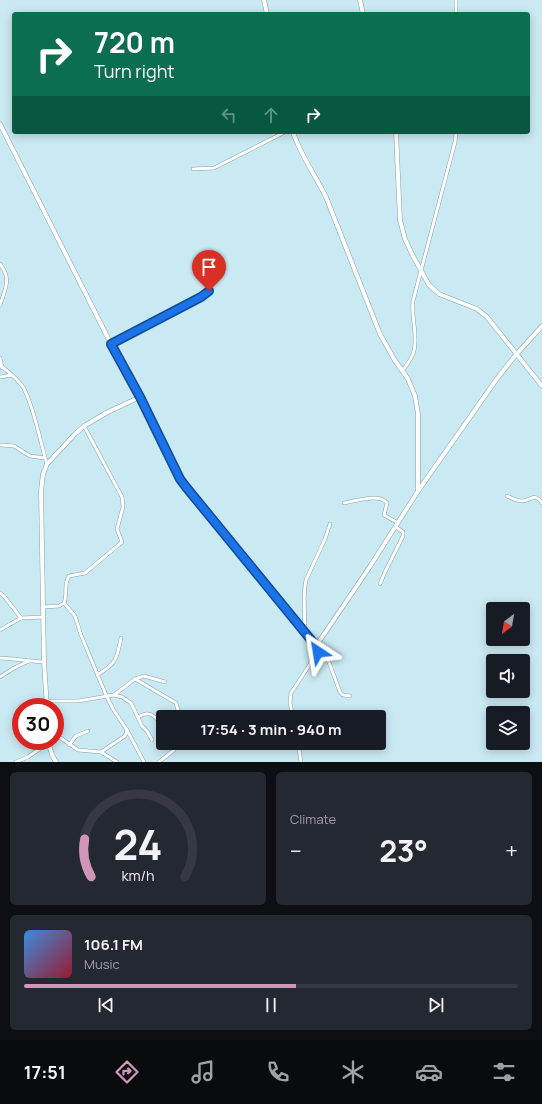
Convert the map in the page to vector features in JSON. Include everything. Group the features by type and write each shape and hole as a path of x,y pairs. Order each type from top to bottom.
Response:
{"street":[{"path":"264,0 266,12"},
{"path":"360,0 363,12"},
{"path":"456,0 456,12"},
{"path":"0,124 111,344 140,397 180,479 317,648 323,651 327,657 340,692 343,695 350,696"},
{"path":"193,169 215,168 281,134"},
{"path":"294,134 305,161 319,182 326,197 386,347 412,387 418,414 418,492"},
{"path":"396,134 400,220 405,239 420,270 429,285 439,294 477,309 487,316 542,386"},
{"path":"402,371 414,352 415,342 412,310 420,270 455,142 456,134"},
{"path":"0,264 6,272 7,277 6,287 0,305"},
{"path":"111,344 201,297 209,291"},
{"path":"292,710 290,703 291,693 316,655 317,648 418,492 496,380 516,354 542,326"},
{"path":"0,358 1,367 12,375 22,386 26,394 47,464"},
{"path":"0,377 12,375"},
{"path":"46,698 41,490 43,474 47,464 84,426 106,413 140,397"},
{"path":"44,607 59,606 64,603 66,597 65,585 69,576 85,573 122,542 117,529 123,507 122,497 84,426"},
{"path":"0,445 14,446 30,456 45,458"},
{"path":"507,496 520,501 536,497 542,503"},
{"path":"344,503 377,498 384,500 386,503 384,514 402,531 403,534 380,584"},
{"path":"304,632 306,621 306,580 325,539 330,524"},
{"path":"0,593 21,618"},
{"path":"64,603 75,616 81,635 106,695 144,762"},
{"path":"0,630 21,618 44,618"},
{"path":"98,674 109,668 116,659 121,638"},
{"path":"0,658 14,658 44,662"},
{"path":"0,677 29,661"},
{"path":"114,695 135,679 144,676 165,682"},
{"path":"135,679 176,704 178,710"},
{"path":"64,701 78,701 106,695 122,697 131,703 142,726 152,740"},
{"path":"138,717 147,713 156,717"},
{"path":"101,752 125,736 127,730"},
{"path":"69,745 76,736 88,731"},
{"path":"64,741 78,750 101,752 117,762"},
{"path":"16,762 37,750"},
{"path":"51,750 56,762"},
{"path":"159,762 174,750"},
{"path":"299,750 301,762"}],"route":[{"path":"209,291 201,297 111,344 140,397 180,479 217,527 316,646 318,652"}]}
